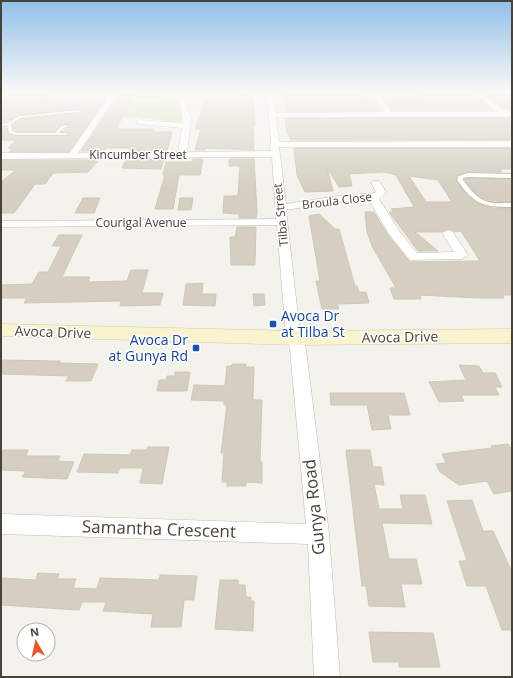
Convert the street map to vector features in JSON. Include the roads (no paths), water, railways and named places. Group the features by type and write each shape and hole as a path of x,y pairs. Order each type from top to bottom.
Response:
{"main road":[{"name":"Avoca Drive","path":"1,330 296,338 512,336"}],"street":[{"path":"72,156 93,125"},
{"path":"170,125 186,126 182,155"},
{"name":"Tilba Street","path":"273,125 274,149 292,325 296,338"},
{"name":"Kincumber Street","path":"1,156 182,155 274,149 512,144"},
{"name":"Broula Close","path":"281,208 338,199 377,196 381,192 376,183"},
{"path":"373,197 395,234 414,257 462,255 448,233"},
{"name":"Courigal Avenue","path":"1,224 282,222"},
{"name":"Gunya Road","path":"296,338 318,534 327,677"},
{"name":"Samantha Crescent","path":"1,524 318,534"}],"lane":[{"path":"9,125 10,132 16,134 66,134"},
{"path":"56,134 62,127 67,126"},
{"path":"512,176 468,175 460,177 460,180 473,197 486,206 512,205"}],"place":[{"name":"Avoca Dr at Tilba St","path":"273,324"},
{"name":"Avoca Dr at Gunya Rd","path":"196,348"}]}
